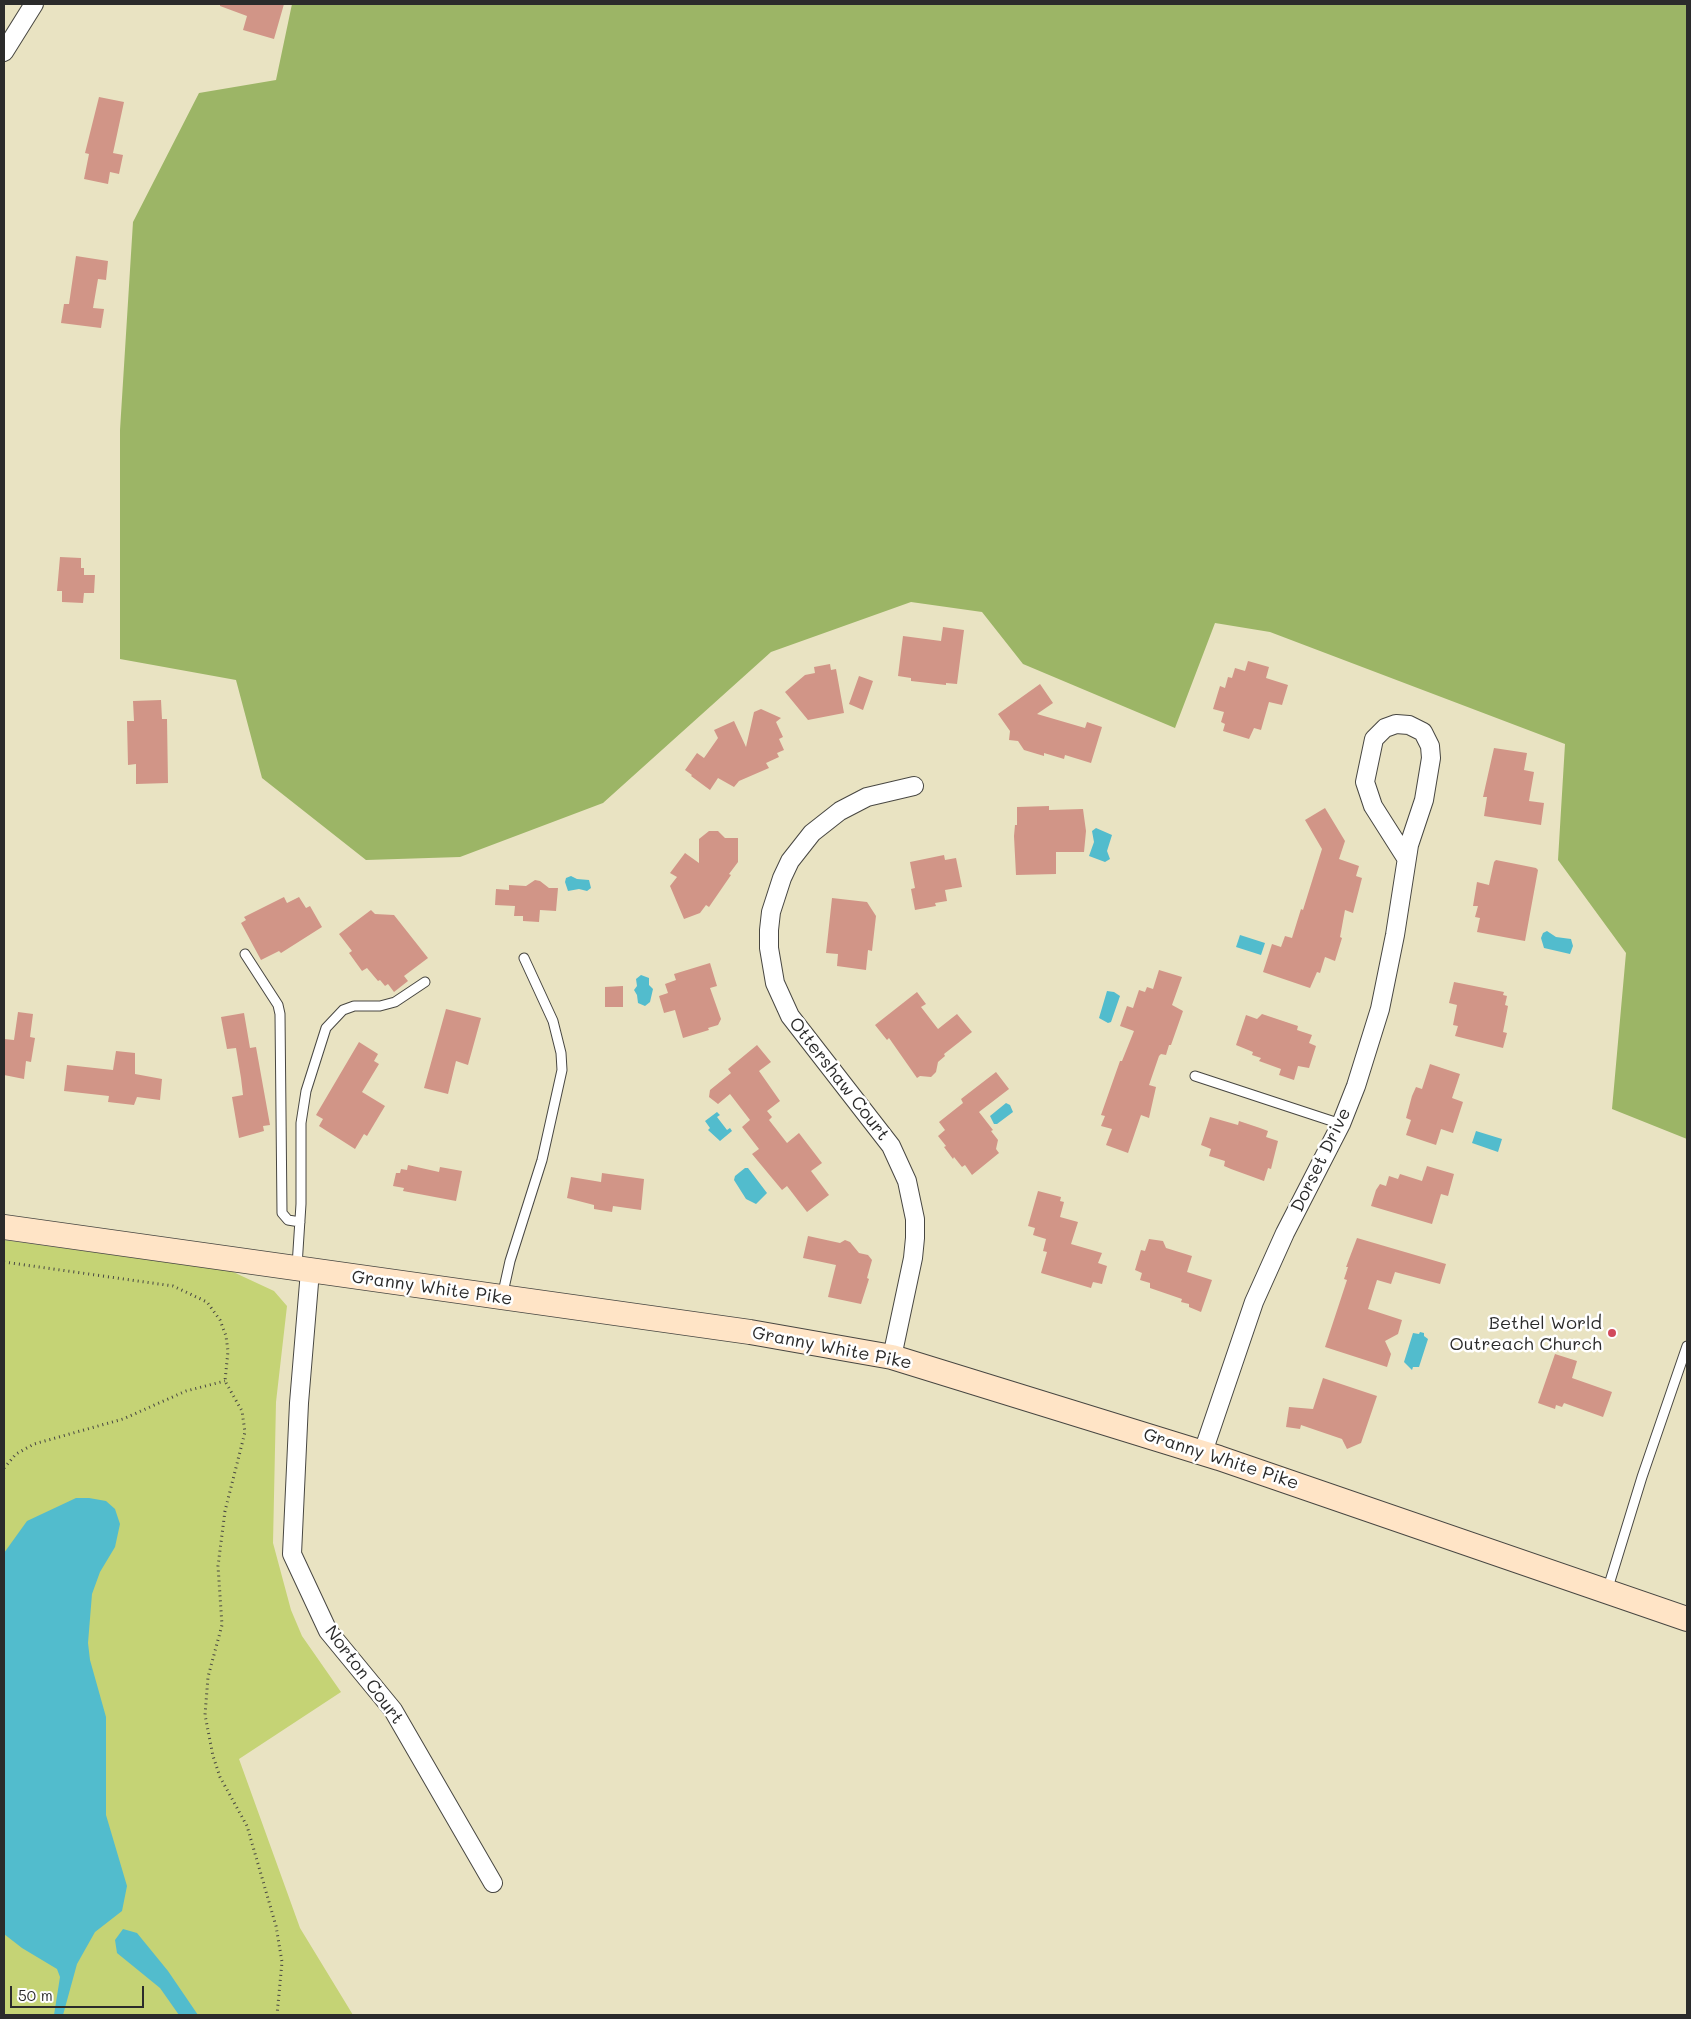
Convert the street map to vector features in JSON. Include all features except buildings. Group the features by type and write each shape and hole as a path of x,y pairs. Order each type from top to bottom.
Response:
{"main road":[{"name":"Granny White Pike","path":"4,1228 750,1332 892,1356 1203,1452 1687,1619"}],"street":[{"path":"4,52 34,4"},
{"name":"Dorset Drive","path":"1203,1452 1261,1285 1341,1124 1356,1086 1380,1009 1395,935 1406,858 1424,800 1431,750 1427,738 1417,728 1396,724 1385,728 1374,739 1365,782 1373,806 1406,858"},
{"name":"Ottershaw Court","path":"892,1356 913,1258 915,1238 913,1210 907,1181 891,1146 790,1016 775,983 769,948 769,930 773,903 782,878 800,846 812,833 840,811 867,797 914,786"},
{"name":"Norton Court","path":"303,1270 292,1554 328,1631 393,1710 493,1883"}],"lane":[{"path":"245,954 278,1005 280,1014 282,1213 288,1220 300,1222"},
{"path":"502,1297 510,1261 542,1160 562,1070 561,1054 553,1021 524,958"},
{"path":"303,1270 300,1222 300,1142 304,1100 326,1028 343,1010 354,1006 380,1006 396,1002 425,982"},
{"path":"1195,1076 1341,1124"},
{"path":"1607,1592 1642,1477 1687,1346"}],"path":[{"path":"4,1262 160,1283 196,1296 214,1310 226,1336 228,1350 225,1381 242,1411 245,1432 225,1511 218,1566 222,1625 208,1676 205,1714 213,1756 220,1778 247,1826 276,1926 282,1962 277,2015"},
{"path":"4,1468 16,1454 34,1444 123,1419 186,1392 225,1381"}],"green space":[{"path":"292,4 1687,4 1687,1139 1612,1109 1626,953 1558,860 1565,744 1270,632 1215,623 1175,728 1023,664 982,612 911,602 771,652 603,803 460,857 366,860 262,778 236,680 120,659 120,430 133,222 199,93 276,80"},
{"path":"4,1240 231,1271 274,1291 287,1306 276,1402 273,1543 291,1610 302,1636 341,1692 239,1759 300,1928 353,2015 4,2015"}],"water":[{"path":"1096,828 1112,835 1107,851 1110,859 1105,862 1089,856 1094,842 1092,831"},
{"path":"571,876 577,879 589,880 591,888 587,891 579,889 568,891 565,882 566,878"},
{"path":"1547,931 1556,937 1571,939 1573,946 1570,954 1544,948 1541,938 1543,933"},
{"path":"1240,935 1265,943 1261,955 1236,947"},
{"path":"641,975 649,978 649,985 653,989 650,1002 645,1006 638,1003 634,990 637,986 636,979"},
{"path":"1107,991 1114,992 1120,996 1111,1022 1108,1023 1099,1018"},
{"path":"1006,1103 1010,1105 1013,1112 997,1124 994,1124 990,1116"},
{"path":"717,1112 720,1115 717,1117 727,1130 730,1128 732,1131 720,1141 708,1130 710,1128 705,1121"},
{"path":"1476,1131 1502,1139 1498,1152 1472,1143"},
{"path":"745,1168 748,1168 767,1193 756,1204 746,1199 734,1180 735,1176"},
{"path":"1420,1332 1424,1333 1424,1336 1428,1339 1419,1367 1413,1367 1412,1370 1404,1362 1413,1333 1419,1334"},
{"path":"76,1498 106,1501 115,1509 120,1524 115,1547 100,1572 92,1594 88,1643 90,1660 106,1717 106,1815 127,1886 122,1911 95,1932 77,1964 63,2015 54,2015 60,1977 57,1969 22,1948 4,1934 4,1553 27,1521"},
{"path":"123,1929 137,1933 168,1971 198,2015 179,2015 160,1988 117,1953 115,1940"}],"place":[{"name":"Bethel World Outreach Church","path":"1612,1333"}]}
